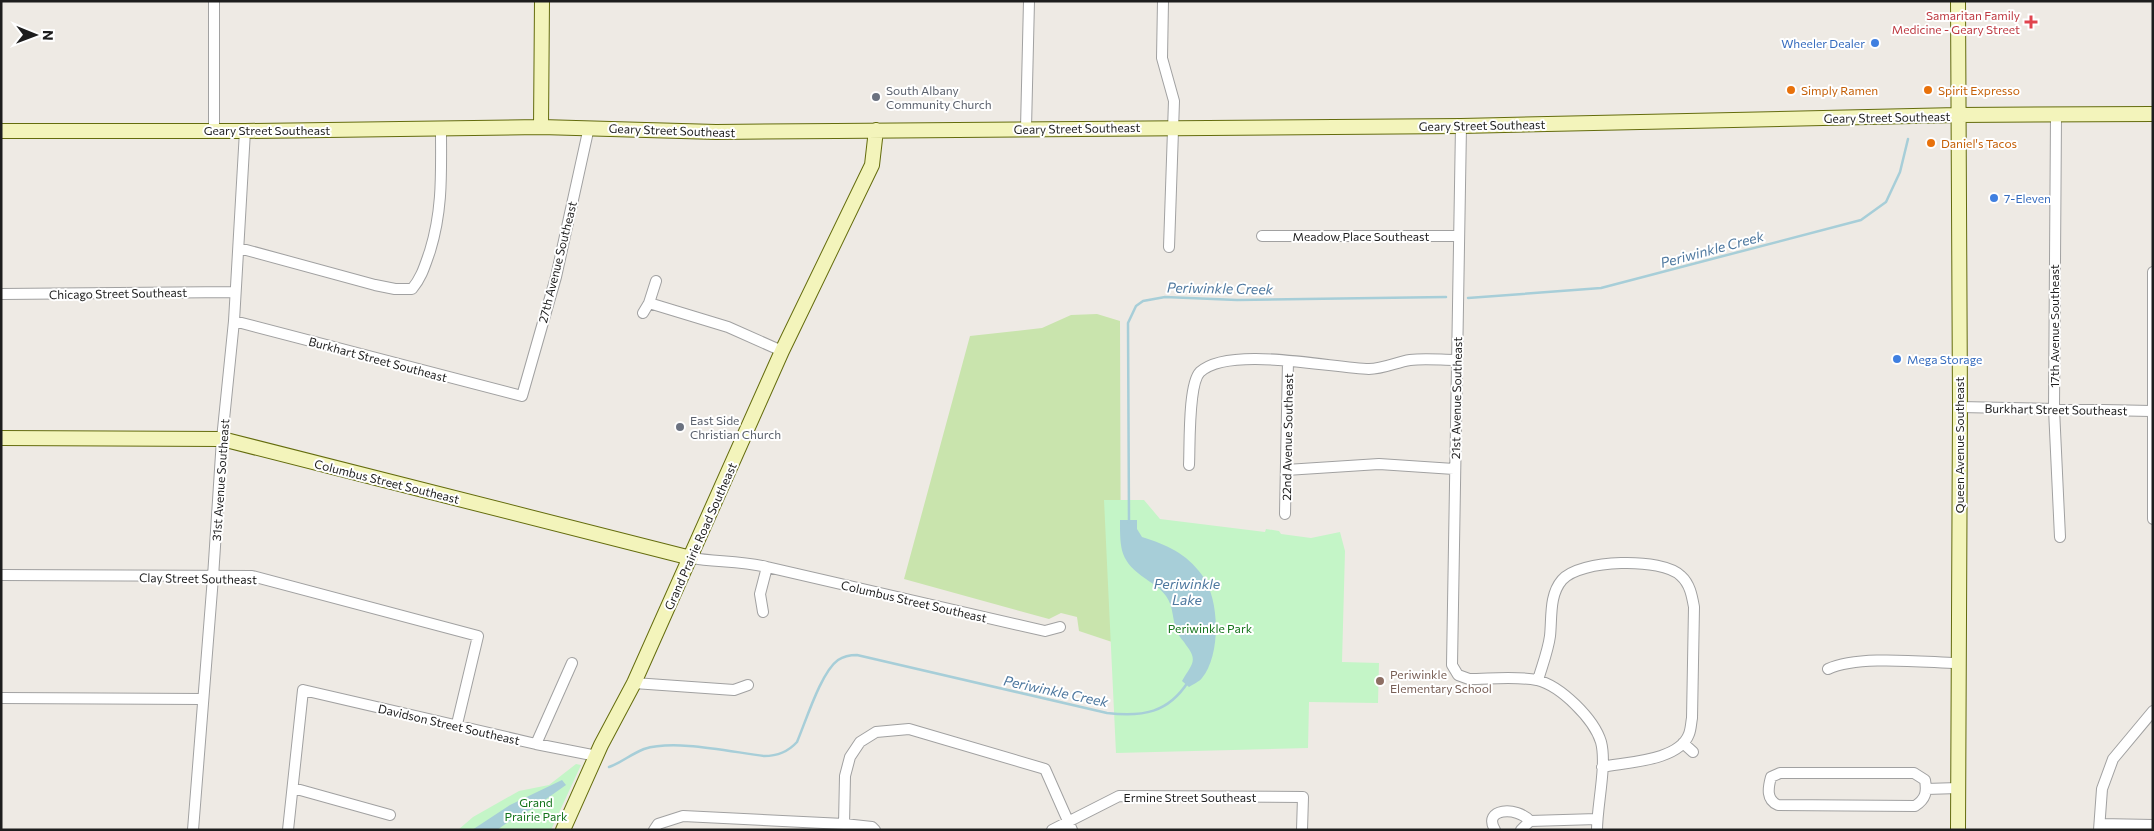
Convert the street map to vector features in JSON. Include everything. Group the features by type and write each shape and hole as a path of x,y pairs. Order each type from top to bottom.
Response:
{"main road":[{"path":"541,127 542,1"},
{"name":"Queen Avenue Southeast","path":"1958,1 1960,407 1957,663 1958,830"},
{"name":"Geary Street Southeast","path":"1,131 245,131 589,127 716,132 1026,128 1461,126 1958,115 2153,114"},
{"name":"Grand Prairie Road Southeast","path":"563,830 597,756 634,684 782,352 872,165 876,130"},
{"name":"Columbus Street Southeast","path":"1,438 222,439 690,558"}],"street":[{"path":"214,1 214,130"},
{"path":"1026,128 1029,1"},
{"path":"1163,1 1162,58 1174,101 1169,247"},
{"name":"17th Avenue Southeast","path":"2056,115 2054,410 2060,537"},
{"name":"21st Avenue Southeast","path":"1461,126 1451,629 1452,660 1454,670 1458,675 1469,679 1538,680"},
{"name":"27th Avenue Southeast","path":"522,396 556,277 589,127"},
{"path":"239,248 382,286 395,289 412,289 421,278 436,232 441,201 441,129"},
{"name":"31st Avenue Southeast","path":"193,830 222,439 234,321 245,131"},
{"name":"Meadow Place Southeast","path":"1262,236 1459,236"},
{"path":"2153,272 2151,412 2153,519"},
{"path":"643,313 649,303 656,281"},
{"name":"Chicago Street Southeast","path":"1,294 235,292"},
{"path":"649,303 728,327 782,352"},
{"name":"Burkhart Street Southeast","path":"234,321 522,396"},
{"path":"1190,465 1193,386 1199,373 1212,364 1227,361 1288,361 1372,369 1412,360 1456,360"},
{"name":"22nd Avenue Southeast","path":"1285,514 1288,361"},
{"name":"Burkhart Street Southeast","path":"1960,407 2151,412"},
{"path":"1286,470 1379,464 1454,469"},
{"name":"Columbus Street Southeast","path":"690,558 707,561 744,562 1045,631 1060,627"},
{"path":"1495,830 1492,823 1497,813 1520,813 1530,821 1597,825 1602,767 1601,742 1590,721 1571,699 1538,680 1550,635 1551,607 1561,581 1574,571 1586,566 1603,563 1653,564 1686,573 1694,607 1690,734 1683,743 1668,754 1602,767"},
{"path":"763,612 760,594 767,567"},
{"path":"1552,573 1561,581"},
{"name":"Clay Street Southeast","path":"1,574 252,576 478,636 457,724"},
{"path":"1828,669 1841,663 1857,662 1957,663"},
{"path":"536,744 572,663"},
{"path":"634,684 734,690 748,685"},
{"name":"Davidson Street Southeast","path":"293,788 302,690 457,724 536,744 597,756"},
{"path":"1,698 202,699"},
{"path":"2153,711 2113,759 2102,789 2099,827 2153,826"},
{"path":"844,824 845,776 850,757 860,742 876,732 909,729 1045,769 1070,826"},
{"path":"1683,743 1693,752"},
{"path":"1780,773 1914,773 1925,780 1926,790 1925,797 1916,806 1778,806 1769,798 1768,786 1771,777 1780,773"},
{"path":"288,830 293,788 390,814"},
{"path":"1926,790 1958,788"},
{"name":"Ermine Street Southeast","path":"1052,830 1070,826 1119,796 1302,797 1302,830"},
{"path":"656,827 683,816 844,824 872,827 875,830"},
{"path":"1521,830 1530,821"}],"green space":[{"path":"1097,314 1120,321 1121,645 1079,631 1077,617 1061,613 1049,619 904,579 970,336 1042,328 1071,315"},
{"name":"Periwinkle Park","path":"1104,500 1144,500 1160,519 1265,532 1266,529 1279,531 1281,534 1311,538 1340,532 1345,551 1342,662 1379,663 1378,703 1309,702 1308,748 1116,753"},
{"name":"Grand Prairie Park","path":"576,764 581,765 551,830 458,830 473,817 519,791 549,785"}],"water":[{"name":"Periwinkle Lake","path":"1120,520 1137,520 1137,529 1142,537 1160,543 1183,555 1196,567 1208,585 1215,612 1216,627 1213,656 1202,678 1189,687 1182,681 1191,667 1193,659 1190,650 1177,632 1166,596 1137,573 1126,560 1121,547"},
{"path":"562,780 566,785 532,809 514,818 497,830 472,830 510,805"}],"waterway":[{"name":"Periwinkle Creek","path":"1468,298 1601,288 1861,220 1886,202 1900,172 1908,139"},
{"name":"Periwinkle Creek","path":"1129,522 1128,323 1136,306 1143,301 1165,297 1237,300 1446,297"},
{"name":"Periwinkle Creek","path":"609,767 639,751 657,746 671,745 720,749 764,756 782,753 797,742 820,686 832,666 838,660 849,656 857,655 1107,713 1120,714 1154,711 1172,700 1188,682"}],"place":[{"name":"Samaritan Family Medicine - Geary Street","path":"2031,22"},
{"name":"Wheeler Dealer","path":"1875,43"},
{"name":"Simply Ramen","path":"1791,90"},
{"name":"Spirit Expresso","path":"1928,90"},
{"name":"South Albany Community Church","path":"876,97"},
{"name":"Daniel's Tacos","path":"1931,143"},
{"name":"7-Eleven","path":"1994,198"},
{"name":"Mega Storage","path":"1897,359"},
{"name":"East Side Christian Church","path":"680,427"},
{"name":"Periwinkle Elementary School","path":"1380,681"}]}
